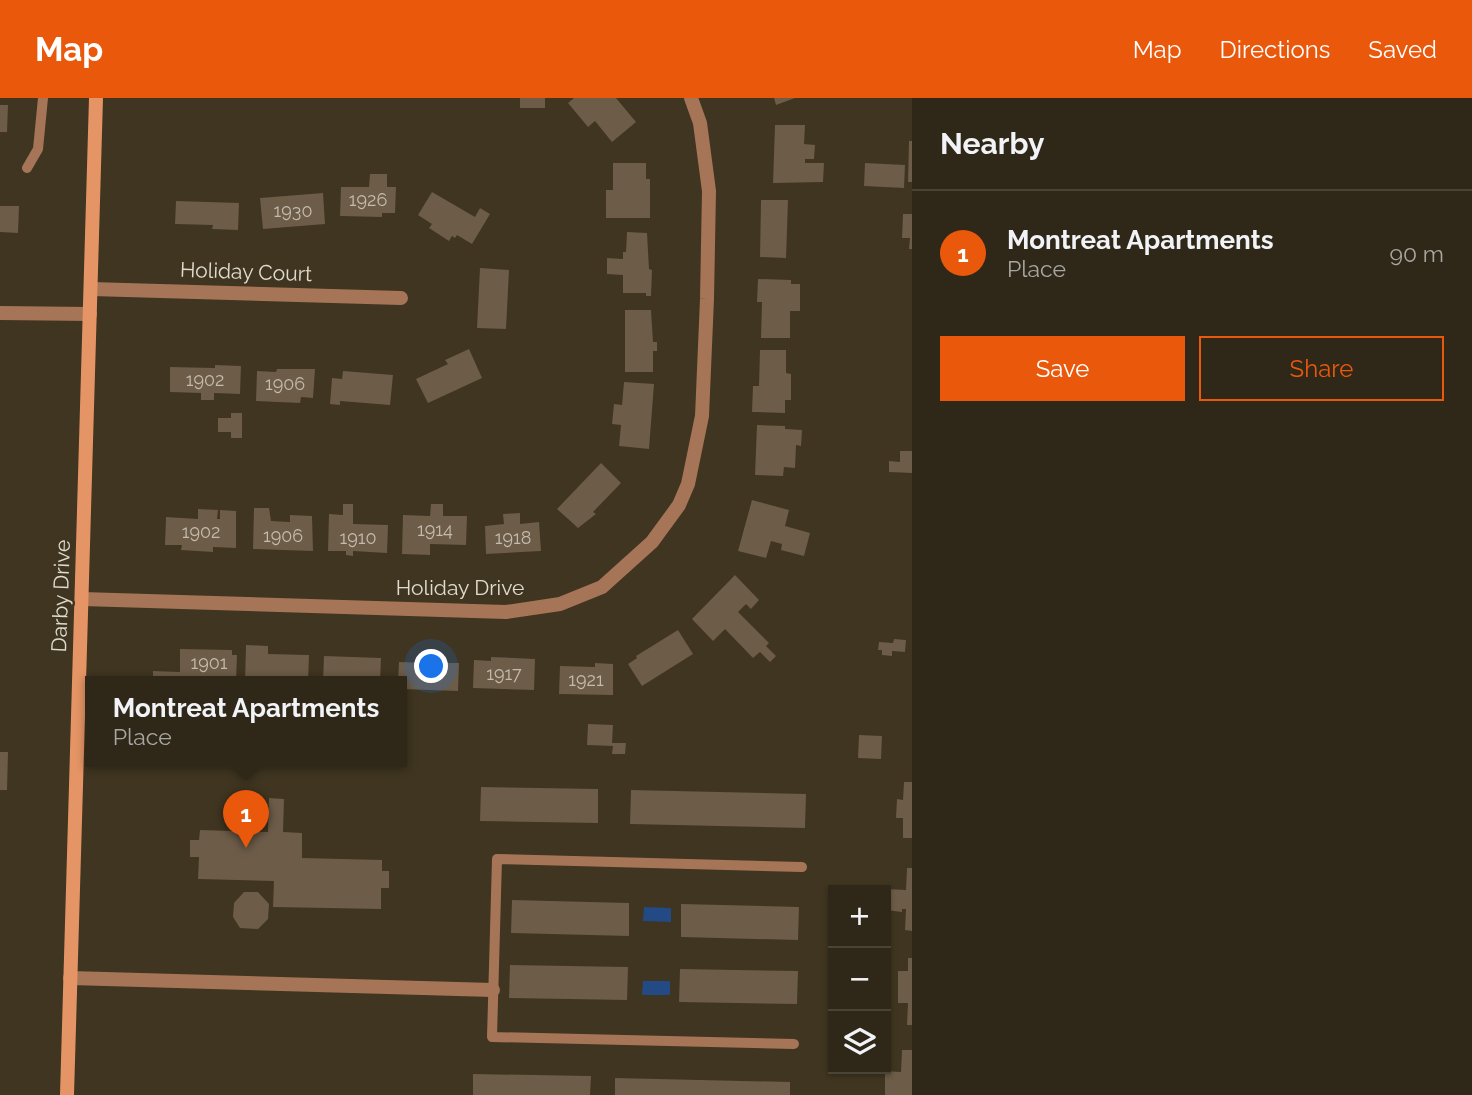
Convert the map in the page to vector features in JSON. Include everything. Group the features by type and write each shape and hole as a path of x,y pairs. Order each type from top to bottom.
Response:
{"main road":[{"name":"Darby Drive","path":"67,1095 96,98"}],"street":[{"name":"Holiday Drive","path":"82,599 506,612 560,604 602,587 652,542 679,505 688,484 702,416 708,299 709,191 700,123 691,98"},
{"name":"Holiday Court","path":"91,289 401,298"},
{"path":"0,313 90,314"},
{"path":"70,978 493,990"}],"lane":[{"path":"27,168 38,149 43,98"},
{"path":"794,1044 492,1037 497,859 802,867"}],"water":[{"path":"644,907 671,908 671,922 643,921"},
{"path":"643,981 670,981 670,995 642,995"}],"building":[{"path":"520,98 545,98 545,108 520,108"},
{"path":"574,98 616,98 636,122 612,142 595,121 588,127 568,103"},
{"path":"774,98 795,98 776,105"},
{"path":"0,105 8,105 7,132 0,132"},
{"path":"775,125 805,125 804,144 815,145 814,159 805,159 805,163 824,163 823,182 773,183"},
{"path":"909,141 912,141 912,182 908,182"},
{"path":"613,163 646,163 646,179 650,179 650,218 606,218 606,190 613,190"},
{"path":"865,163 905,165 904,188 864,186"},
{"path":"370,174 387,174 387,187 396,187 395,213 382,213 382,217 340,216 341,187 369,187"},
{"path":"432,192 475,217 480,208 490,214 472,244 457,235 455,238 452,236 449,241 429,228 432,224 418,215"},
{"path":"323,193 325,224 263,229 260,198"},
{"path":"761,200 788,200 786,258 760,257"},
{"path":"176,201 239,203 238,230 212,229 213,225 175,224"},
{"path":"0,206 19,206 18,233 0,232"},
{"path":"903,214 912,214 912,249 909,249 910,238 902,238"},
{"path":"627,232 647,233 649,269 652,270 651,296 646,296 646,293 623,293 623,275 607,274 607,258 623,259"},
{"path":"480,268 509,270 506,329 477,328"},
{"path":"758,279 791,280 791,284 800,284 800,311 790,311 790,338 761,338 762,302 757,302"},
{"path":"625,310 651,310 653,342 657,342 657,351 653,351 653,372 625,372"},
{"path":"469,349 482,378 428,403 416,379 448,364 445,360"},
{"path":"760,350 786,350 786,373 791,374 791,400 785,400 785,413 752,412 753,386 759,386"},
{"path":"215,365 241,366 240,394 214,393 214,400 201,400 201,393 170,392 170,367 215,368"},
{"path":"277,369 315,369 313,398 301,397 300,403 256,401 257,371 276,372"},
{"path":"343,371 393,375 390,405 340,401 340,405 330,404 332,378 342,379"},
{"path":"624,382 654,384 649,449 619,446 621,425 612,424 614,404 622,405"},
{"path":"231,413 242,413 242,438 231,438 231,432 218,432 218,418 231,418"},
{"path":"757,425 802,430 801,446 796,445 795,468 784,467 783,476 755,475"},
{"path":"900,451 912,451 912,473 889,472 889,461 900,462"},
{"path":"601,463 621,483 593,512 596,514 578,528 557,509"},
{"path":"752,500 789,510 785,526 810,533 804,556 781,550 782,544 771,541 766,558 738,551"},
{"path":"343,504 353,504 353,524 388,525 387,553 353,551 353,556 346,555 346,551 328,551 329,514 343,515"},
{"path":"431,504 443,504 443,516 467,516 466,545 430,544 430,555 402,554 403,515 430,516"},
{"path":"254,508 269,508 271,521 290,522 290,515 312,516 313,551 253,549"},
{"path":"198,509 218,510 217,519 220,519 220,510 236,511 236,548 213,547 213,552 181,550 182,545 165,545 166,517 198,519"},
{"path":"520,513 520,524 539,522 541,551 486,554 485,526 504,524 503,514"},
{"path":"735,575 759,600 751,609 746,604 738,612 769,643 766,646 776,656 770,662 760,652 753,658 725,629 713,641 692,619"},
{"path":"678,630 693,654 642,686 628,664 637,658 636,656"},
{"path":"894,639 906,640 905,652 892,651 892,656 882,655 882,650 878,650 879,642 893,643"},
{"path":"246,645 268,646 268,654 309,655 308,676 245,676"},
{"path":"180,649 232,650 232,655 237,655 236,676 153,676 153,671 180,672"},
{"path":"324,656 381,658 380,676 323,676"},
{"path":"426,657 445,658 445,663 459,663 458,691 407,689 407,676 398,676 399,662 426,663"},
{"path":"491,657 535,659 534,690 473,688 474,660 491,661"},
{"path":"595,663 613,664 613,695 559,694 560,666 595,667"},
{"path":"588,724 613,725 612,743 626,743 625,754 612,754 613,746 587,745"},
{"path":"859,735 882,736 881,759 858,758"},
{"path":"0,752 8,752 7,790 0,790"},
{"path":"904,782 912,782 912,838 903,838 903,818 896,818 897,799 903,800"},
{"path":"481,787 598,789 598,823 480,821"},
{"path":"631,790 806,794 805,828 630,824"},
{"path":"269,798 284,799 283,832 302,833 302,858 382,860 382,871 389,871 389,888 381,888 381,909 273,907 274,881 198,879 199,857 190,857 190,840 199,840 200,830 268,832"},
{"path":"907,868 912,868 912,931 905,930 906,909 902,909 902,912 891,911 891,889 906,890"},
{"path":"244,892 258,892 269,904 268,919 258,929 240,928 233,917 234,903"},
{"path":"512,900 629,903 629,936 511,933"},
{"path":"681,904 799,907 798,940 681,937"},
{"path":"908,958 912,958 912,1025 907,1025 908,1003 898,1003 898,971 908,971"},
{"path":"510,965 628,967 627,1000 509,998"},
{"path":"680,969 798,971 797,1004 679,1002"},
{"path":"902,1050 912,1050 912,1095 885,1095 885,1074 901,1072"},
{"path":"473,1074 591,1076 590,1095 473,1095"},
{"path":"615,1078 790,1082 790,1095 615,1095"}],"place":[{"name":"Montreat Apartments","path":"246,848"}]}
